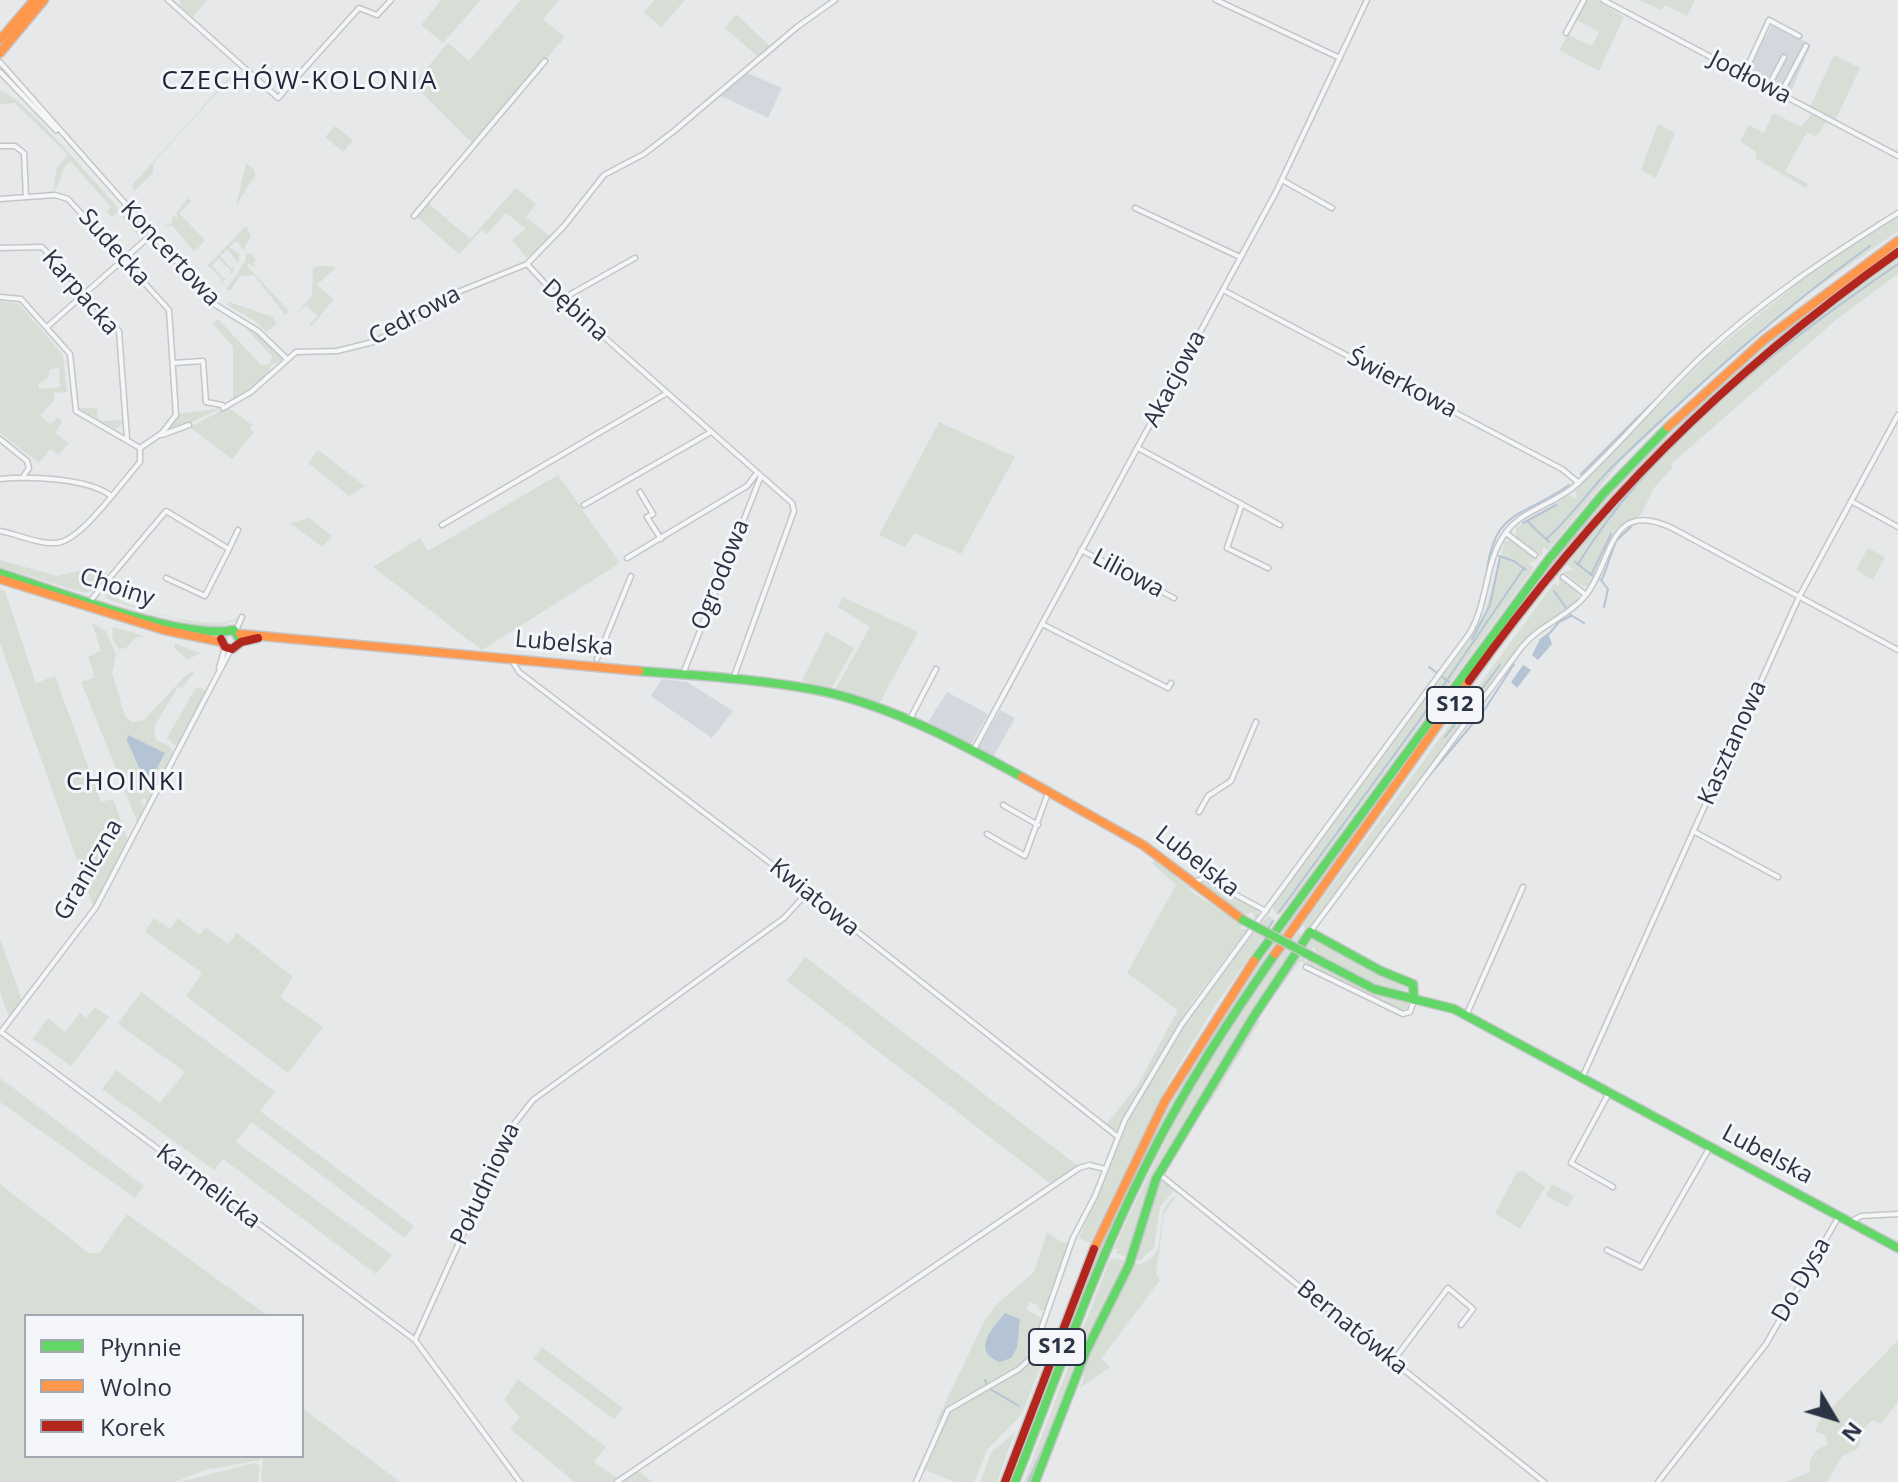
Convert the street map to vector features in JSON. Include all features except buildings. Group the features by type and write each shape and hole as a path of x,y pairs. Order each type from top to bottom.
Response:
{"main road":[{"path":"0,40 34,0"},
{"path":"0,53 44,0"},
{"name":"S12","path":"1005,1482 1100,1237 1164,1103 1222,1008 1545,563 1611,487 1698,398 1780,327 1898,241"},
{"name":"S12","path":"1015,1482 1111,1240 1178,1104 1224,1027 1553,569 1642,468 1705,404 1791,329 1898,252"},
{"name":"Choiny","path":"0,573 94,597 106,609 121,617 225,643"},
{"name":"Choiny","path":"0,579 225,643"},
{"path":"225,643 239,635"},
{"path":"225,643 239,635"},
{"name":"Lubelska","path":"239,635 808,688 909,721 1145,845 1190,885 1243,920 1374,989 1466,1016 1898,1248"},
{"path":"1035,1482 1086,1351 1130,1261 1159,1174 1257,1010 1310,932 1376,969 1413,984 1414,1000"}],"street":[{"path":"168,0 278,98 359,8 377,15 391,0"},
{"name":"Dębina","path":"733,679 794,511 790,501 562,299 527,264 564,226 604,175 640,156 674,131 797,27 835,0"},
{"path":"1216,0 1340,58"},
{"name":"Akacjowa","path":"971,753 1282,180 1367,0"},
{"path":"1566,33 1584,0"},
{"name":"Jodłowa","path":"1603,0 1898,156"},
{"path":"1744,74 1769,20 1799,36"},
{"path":"1781,94 1806,46"},
{"path":"1768,87 1784,57"},
{"path":"414,216 545,61"},
{"name":"Koncertowa","path":"0,62 63,137 214,304 258,331 286,358"},
{"name":"Koncertowa","path":"0,72 63,137"},
{"path":"0,146 15,146 24,153 26,197"},
{"path":"1282,180 1332,208"},
{"name":"Sudecka","path":"0,199 55,195 68,199 169,310 176,415 160,435"},
{"path":"1135,208 1240,257"},
{"path":"916,1482 948,1410 1019,1369 1031,1358 1071,1243 1118,1136 1189,1012 1469,634 1482,609 1495,553 1506,533 1520,519 1563,497 1579,483 1707,352 1814,266 1898,213"},
{"path":"47,327 151,235"},
{"name":"Karpacka","path":"0,248 42,247 120,335 127,439"},
{"path":"562,299 635,258"},
{"name":"Cedrowa","path":"286,358 304,350 337,351 381,339 458,292 527,264"},
{"name":"Świerkowa","path":"1223,290 1562,469 1579,483"},
{"path":"0,297 21,299 70,354 76,411 140,448 142,459 111,495 62,542 0,531"},
{"path":"173,363 203,361 206,402 223,407 251,392 286,358"},
{"path":"442,525 667,392"},
{"name":"Kasztanowa","path":"1582,1078 1799,597 1898,415"},
{"path":"140,448 160,435 167,436 189,425"},
{"path":"116,433 126,426"},
{"path":"584,505 711,432"},
{"path":"0,439 27,461 29,468 23,477"},
{"path":"1138,448 1280,525"},
{"path":"627,558 747,486 759,474"},
{"name":"Ogrodowa","path":"683,675 759,474"},
{"path":"0,479 23,477 87,485 111,495"},
{"path":"640,492 653,514 647,517 661,539"},
{"path":"1851,501 1898,527"},
{"path":"1242,504 1227,548 1268,568"},
{"path":"94,597 121,561 166,511 229,549"},
{"path":"1310,932 1521,648 1536,631 1574,607 1586,595 1613,537 1624,526 1642,521 1672,528 1898,650"},
{"path":"166,578 205,596 238,530"},
{"path":"1506,533 1535,555"},
{"name":"Liliowa","path":"1081,550 1174,598"},
{"path":"597,659 631,576"},
{"path":"1563,577 1586,595"},
{"path":"239,635 242,617"},
{"path":"1042,624 1168,688 1171,683"},
{"name":"Graniczna","path":"1,1032 93,912 218,674 225,643"},
{"name":"Kwiatowa","path":"511,659 519,672 808,892 1118,1136"},
{"path":"909,721 936,669"},
{"path":"1199,812 1208,796 1231,781 1256,722"},
{"path":"987,834 1025,856 1048,793"},
{"path":"1003,805 1038,825"},
{"path":"1693,831 1778,877"},
{"path":"1190,885 1204,878 1266,911"},
{"path":"1466,1016 1523,887"},
{"name":"Południowa","path":"415,1340 493,1165 524,1107 784,918 808,892"},
{"path":"1306,967 1403,1014 1410,1012 1414,1000"},
{"name":"Karmelicka","path":"1,1032 415,1340"},
{"path":"1609,1093 1571,1163 1613,1187"},
{"path":"1607,1250 1641,1267 1710,1147"},
{"path":"617,1482 1072,1173 1086,1166 1105,1169"},
{"name":"Bernatówka","path":"1159,1174 1544,1482"},
{"path":"1850,1222 1861,1216 1898,1214"},
{"name":"Do Dysa","path":"1658,1482 1766,1344 1839,1216"},
{"path":"1393,1361 1448,1288 1473,1309 1461,1325"},
{"path":"415,1340 520,1482"}],"shaded area":[{"path":"180,0 207,0 193,17 181,6"},
{"path":"441,0 481,0 443,43 421,25"},
{"path":"521,0 559,0 543,19 565,37 473,144 413,84 448,43 469,61"},
{"path":"654,0 685,0 661,27 644,12"},
{"path":"1586,0 1596,0 1624,17 1599,71 1559,50 1568,35 1592,46 1599,32 1575,19"},
{"path":"1639,0 1695,0 1687,16 1665,5 1662,10"},
{"path":"736,14 770,46 757,56 725,28"},
{"path":"1773,23 1811,45 1789,96 1746,73"},
{"path":"1834,55 1860,68 1835,121 1810,107"},
{"path":"237,69 153,163 153,173 134,191 133,184"},
{"path":"743,71 782,88 768,118 717,94"},
{"path":"0,90 12,96 48,130 140,232 139,237 118,212 112,217 107,211 111,207 70,161 54,191 56,169 68,155 15,103 0,104"},
{"path":"1773,113 1801,127 1811,114 1826,122 1816,137 1807,132 1785,171 1808,184 1806,188 1755,158 1757,153 1740,141 1749,125 1764,133"},
{"path":"1658,124 1675,133 1656,178 1641,170"},
{"path":"335,126 353,140 343,152 325,137"},
{"path":"246,163 255,171 255,176 236,205"},
{"path":"516,188 536,204 526,217 551,237 527,258 512,240 526,229 506,213 487,234 482,230 459,254 417,217 427,202 470,239"},
{"path":"188,198 191,201 179,213 205,240 194,252 173,226 164,225 172,223 173,216 178,217 176,213"},
{"path":"1898,216 1898,231 1807,295 1721,365 1622,460 1548,550 1543,547 1542,556 1516,537 1516,528 1569,495 1577,499 1575,490 1709,355 1808,275"},
{"path":"246,226 251,237 243,250 237,241 229,247 240,254 238,263 228,250 220,256 231,268 235,267 232,274 219,258 212,265 224,279 227,277 221,284 222,280 210,267 206,267"},
{"path":"1898,244 1898,249 1758,353 1672,432 1615,492 1578,536 1350,844 1347,842 1508,617 1613,488 1679,421 1748,358"},
{"path":"250,253 256,260 253,263 256,267 247,266 289,311 285,315 254,275 240,276 231,290 226,290 246,260 245,255"},
{"path":"1898,260 1898,274 1837,319 1671,464 1673,467 1654,488 1641,515 1614,532 1591,584 1584,587 1563,572 1573,570 1567,564 1604,521 1721,399 1806,326"},
{"path":"336,267 317,285 334,299 311,327 309,325 318,316 306,305 296,313 312,296 313,268"},
{"path":"0,301 19,304 63,355 67,392 54,393 54,401 40,415 50,424 58,418 62,421 55,433 69,443 58,455 50,449 39,463 0,433","holes":["59,368 60,387 39,389 38,384 48,378 50,369"]},
{"path":"229,302 273,317 277,324 266,332 255,321 227,305"},
{"path":"218,319 261,365 270,364 272,356 245,328 256,333 281,355 282,360 271,365 268,375 233,399 233,347 213,324"},
{"path":"228,407 252,425 250,429 254,432 232,459 190,427"},
{"path":"79,408 98,408 97,418 104,421 123,420 123,424 115,429"},
{"path":"221,408 168,434 166,433 179,414"},
{"path":"939,422 1015,457 961,554 914,533 905,547 879,535"},
{"path":"318,450 365,486 349,496 308,463"},
{"path":"558,475 620,563 482,650 373,567 420,538 428,551"},
{"path":"309,518 332,536 322,547 290,523"},
{"path":"1505,541 1513,541 1538,560 1529,563 1534,568 1282,913 1277,915 1272,906 1473,635 1485,613"},
{"path":"1868,548 1885,557 1873,580 1856,570"},
{"path":"0,560 57,576 81,570 107,573 97,589 84,593 0,567"},
{"path":"1559,578 1579,594 1576,600 1521,644 1309,930 1305,929 1303,925 1554,583 1559,587"},
{"path":"107,585 106,593 117,599 173,617 213,623 239,616 236,620 212,629 111,601 103,593"},
{"path":"0,589 5,591 36,683 55,676 101,802 113,799 128,841 94,908 0,643"},
{"path":"843,597 918,632 880,702 835,690 870,627 838,607"},
{"path":"92,623 106,631 116,654 112,673 125,716 132,722 144,720 187,674 195,671 182,688 178,687 154,727 156,740 169,746 174,754 147,805 145,798 140,800 145,808 137,821 124,790 133,787 132,783 123,786 81,682 95,677 88,657 101,651"},
{"path":"113,627 147,637 136,637 126,648 119,649 112,638"},
{"path":"826,632 854,648 831,689 802,681"},
{"path":"175,643 200,653 188,660 174,648"},
{"path":"662,679 687,682 733,711 712,738 651,696"},
{"path":"200,687 207,692 180,744 174,745 167,738 195,689"},
{"path":"947,692 988,714 971,744 928,722"},
{"path":"1000,710 1015,718 993,757 978,749"},
{"path":"1156,859 1196,895 1241,923 1241,929 1248,929 1193,1001 1118,1129 1112,1131 1105,1126 1137,1086 1178,1010 1127,973 1176,885 1152,863"},
{"path":"1200,881 1258,909 1258,918 1255,919 1252,912 1245,915 1211,896"},
{"path":"1306,898 1309,901 1209,1043 1131,1186 1088,1283 1013,1482 1008,1482 1084,1283 1151,1137 1206,1041"},
{"path":"1268,915 1275,921 1215,1006 1168,1083 1091,1241 1093,1244 1079,1238 1132,1113 1195,1007"},
{"path":"154,918 170,929 178,918 199,935 206,928 228,944 237,933 293,977 280,997 323,1027 288,1073 186,996 202,973 145,932"},
{"path":"1299,932 1303,939 1262,996 1159,1169 1142,1209 1130,1257 1135,1259 1157,1182 1163,1179 1175,1189 1160,1207 1154,1248 1139,1261 1115,1253 1120,1249 1114,1249 1173,1125 1219,1043 1244,1003"},
{"path":"1311,938 1411,989 1388,989 1375,985 1317,954 1314,947 1304,957 1305,963 1309,959 1369,990 1406,1001 1410,1007 1402,1011 1300,961 1259,1017"},
{"path":"0,939 22,1000 9,1017 0,992"},
{"path":"805,957 1078,1166 1051,1184 787,981"},
{"path":"141,992 275,1092 260,1111 414,1226 405,1238 251,1122 236,1142 392,1255 376,1274 223,1159 214,1170 102,1089 116,1070 160,1103 185,1072 118,1024"},
{"path":"95,1007 109,1017 71,1066 33,1039 48,1018 65,1032 80,1013 86,1018"},
{"path":"1255,1019 1260,1021 1208,1106 1205,1104"},
{"path":"0,1078 144,1186 135,1198 0,1102"},
{"path":"1523,1171 1545,1187 1520,1229 1495,1213 1517,1172"},
{"path":"0,1184 89,1253 99,1253 127,1214 265,1314 24,1314 24,1458 260,1458 205,1470 175,1482 0,1482"},
{"path":"1552,1184 1574,1196 1568,1207 1546,1196"},
{"path":"1177,1195 1164,1214 1156,1274 1160,1280 1101,1359 1110,1367 1080,1388 1084,1377 1080,1374 1090,1347 1131,1266 1125,1263 1120,1265 1126,1265 1094,1327 1033,1482 1024,1482 1110,1259 1141,1264 1153,1256 1158,1249 1164,1210"},
{"path":"1047,1232 1063,1243 1070,1241 1046,1310 1040,1311 1038,1305 1030,1302 1026,1309 1043,1319 1027,1361 956,1401 934,1426 985,1320 996,1305 1034,1272"},
{"path":"1898,1340 1898,1401 1881,1424 1873,1420 1862,1430 1859,1448 1842,1456 1827,1482 1786,1482 1810,1472 1813,1454 1828,1444 1825,1435 1815,1431 1820,1420"},
{"path":"542,1347 623,1408 614,1419 533,1359"},
{"path":"1044,1358 1022,1414 987,1450 974,1482 955,1482 926,1470 949,1412 1022,1370 1032,1361"},
{"path":"518,1379 606,1447 594,1462 617,1478 634,1468 653,1482 575,1482 510,1429 520,1417 504,1400"},
{"path":"304,1410 400,1482 261,1482 263,1458 304,1458"},
{"path":"1015,1432 997,1482 980,1482 991,1453"},
{"path":"255,1463 260,1466 258,1482 179,1482"}],"water":[{"path":"1548,633 1552,644 1538,660 1532,655 1540,639"},
{"path":"1523,665 1531,670 1517,688 1511,682"},
{"path":"128,735 165,753 147,786 127,740"},
{"path":"1005,1313 1020,1319 1017,1348 1011,1358 1000,1362 986,1352 985,1346 990,1332"}],"waterway":[{"path":"1546,539 1616,463 1708,378 1771,323 1870,246"},
{"path":"1578,564 1643,477 1722,398 1809,327 1898,264"},
{"path":"1581,474 1651,404"},
{"path":"1486,578 1495,538 1503,526 1524,510 1569,485"},
{"path":"1523,523 1556,505"},
{"path":"1527,521 1549,542"},
{"path":"1602,580 1616,541 1631,527"},
{"path":"1591,575 1611,534"},
{"path":"1499,556 1514,561 1526,570"},
{"path":"1472,639 1490,605 1500,557"},
{"path":"1575,562 1593,576"},
{"path":"1279,912 1419,721 1524,568"},
{"path":"1600,579 1608,589 1604,607"},
{"path":"1554,591 1566,608"},
{"path":"1569,614 1584,623"},
{"path":"1549,634 1559,622 1571,616"},
{"path":"1429,776 1485,709 1514,664"},
{"path":"1445,737 1500,665"},
{"path":"1429,667 1449,682"},
{"path":"1267,930 1273,921"},
{"path":"985,1380 990,1389 1019,1406"},
{"path":"1028,1482 1056,1420"}],"traffic: fast":[{"path":"1254,961 1549,559 1603,494 1668,427"},
{"path":"0,573 152,621 184,628 234,630 241,642"},
{"path":"639,671 780,684 852,699 927,728 1022,777"},
{"path":"1243,920 1311,956"},
{"path":"1035,1482 1086,1351 1129,1265 1156,1179 1254,1016 1310,932 1381,971 1413,984 1414,1000"},
{"path":"1015,1482 1126,1205 1206,1058 1275,954"},
{"path":"1311,956 1374,989 1454,1009 1898,1248"}],"traffic: slow":[{"path":"0,40 34,0"},
{"path":"0,53 44,0"},
{"path":"1668,427 1764,340 1898,241"},
{"path":"0,579 164,630 222,642"},
{"path":"240,634 639,671"},
{"path":"1275,954 1469,681"},
{"path":"1022,777 1143,845 1243,920"},
{"path":"1094,1249 1165,1101 1254,961"}],"traffic: jam":[{"path":"1469,681 1565,557 1665,448 1774,347 1898,252"},
{"path":"221,639 225,647 232,649 241,642 258,638"},
{"path":"1005,1482 1094,1249"}],"district":[{"name":"CZECHÓW-KOLONIA","path":"300,82"},
{"name":"CHOINKI","path":"126,783"}]}
